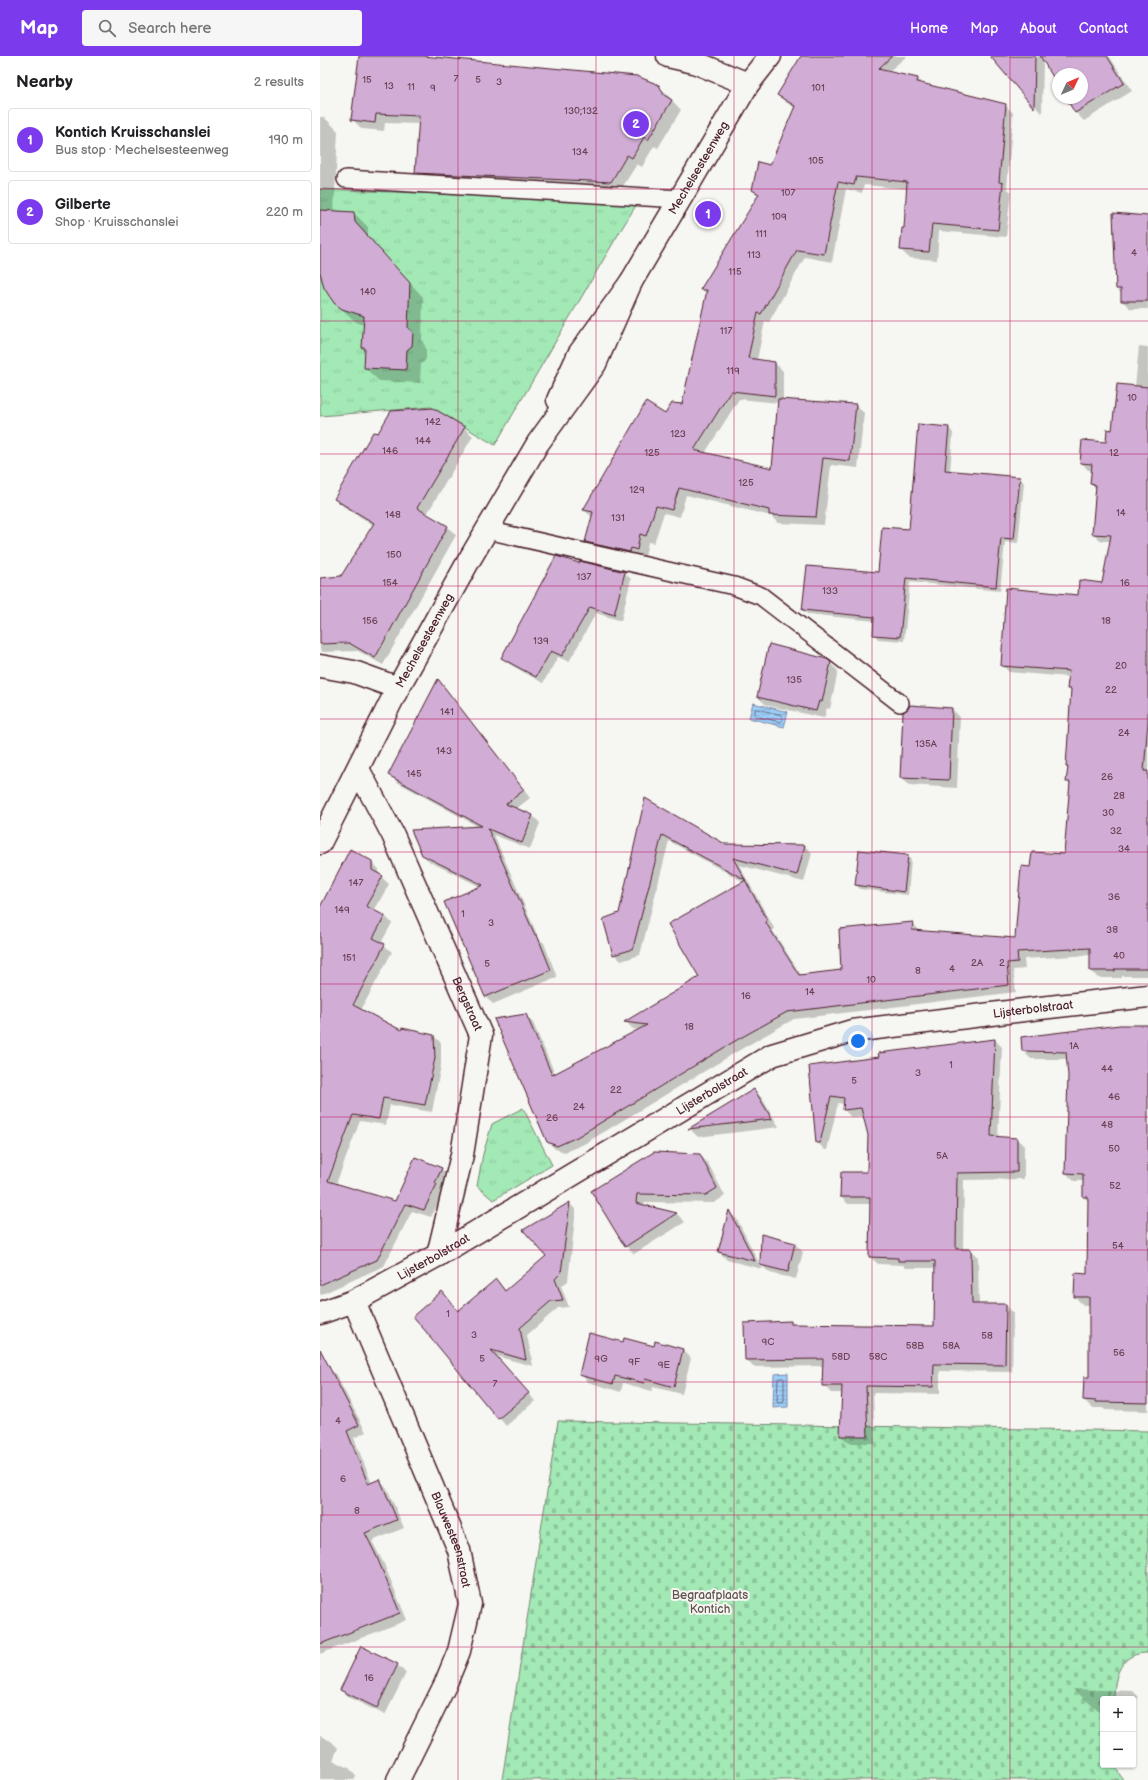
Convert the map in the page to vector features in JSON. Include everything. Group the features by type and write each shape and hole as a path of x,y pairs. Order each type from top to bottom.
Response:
{"street":[{"path":"668,56 694,62 748,84"},
{"name":"Mechelsesteenweg","path":"320,843 398,688 486,530 538,443 595,364 631,282 748,84 770,56"},
{"path":"320,666 354,672 398,688"},
{"name":"Bergstraat","path":"358,769 393,835 482,1035 462,1155 438,1255"},
{"name":"Lijsterbolstraat","path":"320,1313 354,1301 438,1255 772,1055 852,1031 1148,996"},
{"name":"Blauwesteenstraat","path":"354,1301 459,1550 470,1604 460,1651 445,1685 398,1780"}],"lane":[{"path":"346,179 680,199"},
{"path":"486,530 734,586 761,596 900,702"}],"green space":[{"path":"320,189 638,202 495,445 431,407 320,416"},
{"path":"523,1108 552,1165 493,1200 477,1186 483,1154 492,1124"},
{"name":"Begraafplaats Kontich","path":"558,1421 1148,1431 1148,1653 1138,1654 1125,1661 1120,1667 1117,1675 1114,1696 1100,1696 1100,1768 1116,1768 1123,1780 502,1780"}],"water":[{"path":"753,703 788,712 784,727 749,718"},
{"path":"788,1373 788,1407 773,1408 774,1374"}],"building":[{"path":"359,56 423,56 637,76 659,85 664,95 672,100 648,140 644,137 632,158 627,155 611,182 415,173 419,116 376,114 375,123 351,120"},
{"path":"801,56 892,56 878,69 918,78 917,82 1006,104 999,182 1003,183 998,230 932,224 929,252 900,250 902,228 904,228 907,182 856,177 854,185 838,182 824,254 797,250 761,314 758,313 748,358 775,362 775,396 731,391 694,450 772,468 778,399 856,404 850,461 823,458 816,517 769,515 769,510 679,488 672,510 656,506 646,536 640,534 637,550 631,548 630,552 585,542 593,512 583,510 646,402 665,414 672,403 682,404 707,290 700,290 759,194 752,190 758,162 770,165 795,106 777,95"},
{"path":"990,56 1035,56 1034,108"},
{"path":"1040,56 1107,56 1124,83 1075,113 1070,104 1088,104 1088,68 1052,68 1052,75"},
{"path":"320,210 354,212 355,222 410,283 408,327 413,333 412,346 407,350 406,370 364,368 365,348 362,348 364,316 342,309 334,303 324,288 320,272"},
{"path":"1113,213 1148,216 1148,301 1121,301 1121,289 1116,289"},
{"path":"1117,384 1148,387 1148,721 1144,771 1148,771 1148,969 1090,971 1090,948 1017,952 1018,962 1007,963 1009,985 787,1012 735,1041 577,1137 557,1146 547,1142 494,1019 526,1014 552,1075 647,1025 624,1022 699,977 668,924 745,880 767,920 766,923 799,975 841,970 839,929 913,922 912,930 1015,938 1021,866 1030,867 1032,852 1064,854 1070,782 1066,782 1068,767 1066,767 1071,689 1067,689 1069,671 1001,666 1006,588 1078,595 1079,580 1102,583 1111,535 1092,534 1096,485 1090,484 1092,464 1080,463 1082,440 1106,442 1107,429 1112,430"},
{"path":"433,408 465,427 417,508 448,526 375,658 349,643 320,644 320,578 341,576 374,523 334,499 373,432 378,433 391,411"},
{"path":"918,424 949,427 945,470 1020,477 1014,539 1001,538 996,587 906,578 900,637 873,635 874,617 802,610 807,566 878,572 882,527 909,529"},
{"path":"556,556 579,563 580,561 625,572 614,615 590,607 562,656 551,651 536,677 501,658"},
{"path":"769,644 827,659 831,662 822,702 819,701 816,711 757,697"},
{"path":"438,679 524,790 506,804 533,815 522,843 488,829 535,935 537,935 551,970 485,997 444,902 483,885 422,855 411,830 482,826 388,775"},
{"path":"910,705 952,708 949,780 900,778 903,712 908,709"},
{"path":"645,798 725,844 805,845 797,875 733,858 745,879 662,835 633,948 613,955 603,919 619,913"},
{"path":"350,849 372,861 372,870 383,876 366,906 385,916 373,938 385,944 353,1005 401,1030 402,1028 434,1035 435,1058 425,1105 383,1098 379,1119 353,1115 328,1181 395,1201 415,1157 442,1168 435,1183 437,1184 424,1210 405,1204 377,1260 320,1285 320,907"},
{"path":"859,850 908,855 904,892 855,885"},
{"path":"1120,1025 1148,1025 1148,1403 1096,1402 1083,1400 1084,1377 1089,1377 1089,1297 1074,1297 1075,1273 1087,1274 1088,1197 1083,1197 1083,1174 1065,1173 1068,1076 1066,1052 1022,1051 1021,1037"},
{"path":"995,1039 991,1136 1017,1138 1017,1172 957,1173 956,1249 971,1249 972,1304 1006,1304 1005,1365 934,1364 933,1387 866,1386 868,1436 840,1436 842,1386 822,1386 823,1359 745,1360 744,1323 791,1321 791,1324 934,1326 935,1261 898,1261 898,1258 869,1257 870,1197 840,1197 841,1172 867,1172 868,1135 861,1108 843,1110 844,1098 831,1096 820,1143 816,1143 809,1066 879,1057 878,1053"},
{"path":"754,1089 772,1119 688,1129"},
{"path":"654,1152 700,1154 717,1188 706,1195 637,1194 636,1203 677,1213 625,1247 591,1191"},
{"path":"570,1202 561,1273 555,1279 563,1300 551,1301 520,1328 526,1360 491,1350 529,1393 498,1419 413,1316 442,1291 458,1311 496,1279 505,1291 546,1256 523,1230"},
{"path":"729,1210 755,1261 718,1252"},
{"path":"761,1234 795,1243 788,1272 760,1265"},
{"path":"589,1333 623,1342 624,1338 654,1346 655,1341 683,1349 674,1387 645,1379 644,1383 615,1376 613,1384 579,1375"},
{"path":"320,1349 359,1425 347,1431 368,1484 380,1479 397,1520 365,1533 376,1555 400,1613 320,1644"},
{"path":"361,1646 398,1664 377,1708 340,1690"}],"place":[{"name":"Gilberte","path":"636,124"},
{"name":"Kontich Kruisschanslei","path":"708,214"}]}
